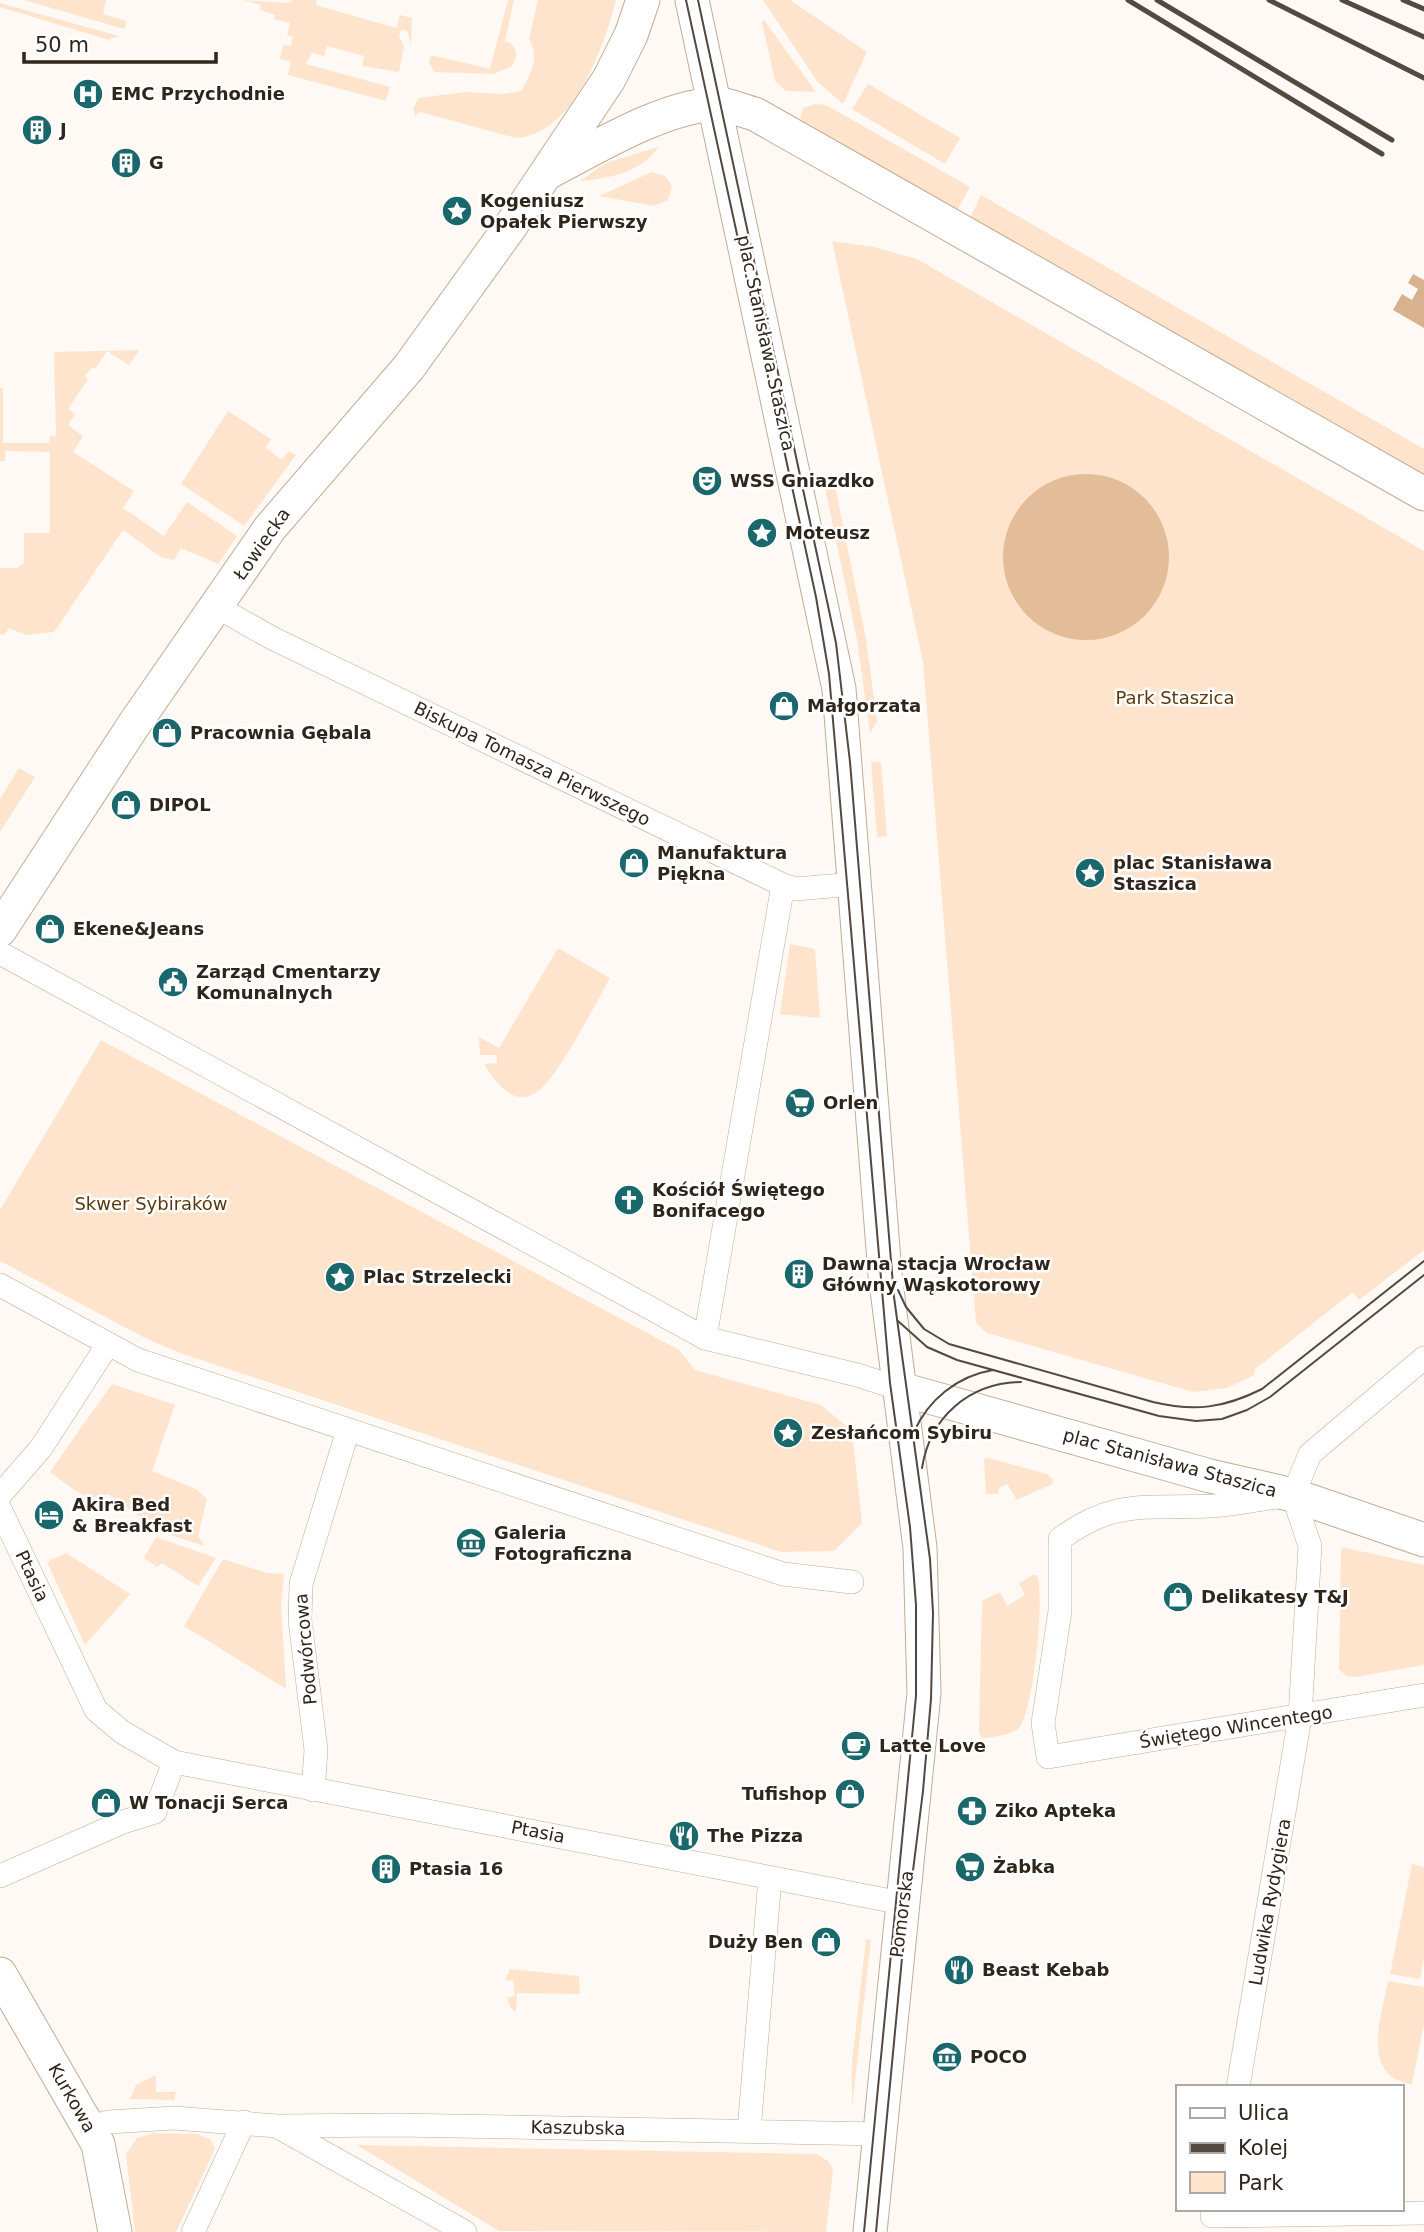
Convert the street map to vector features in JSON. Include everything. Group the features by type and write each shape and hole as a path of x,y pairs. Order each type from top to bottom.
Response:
{"street":[{"path":"573,133 623,54 643,0"},
{"name":"plac Stanisława Staszica","path":"692,0 839,689 885,1275 901,1389 923,1596"},
{"path":"715,104 755,114 1424,494"},
{"name":"Łowiecka","path":"546,174 659,119 715,104"},
{"name":"Łowiecka","path":"0,930 133,726 270,528 409,367 573,133 621,119 659,119"},
{"name":"Biskupa Tomasza Pierwszego","path":"217,607 284,644 783,885 795,889 855,884"},
{"path":"705,1338 783,885"},
{"path":"0,953 705,1338 857,1375 901,1389"},
{"path":"0,1285 138,1360 783,1574 852,1582"},
{"path":"0,1495 41,1448 108,1344"},
{"name":"plac Stanisława Staszica","path":"901,1389 1210,1476 1293,1494 1306,1459 1324,1439 1424,1358"},
{"name":"Podwórcowa","path":"313,1790 316,1750 300,1620 301,1584 348,1430"},
{"path":"1293,1494 1424,1540"},
{"name":"Ludwika Rydygiera","path":"1238,2085 1300,1717 1310,1546 1293,1494"},
{"name":"Świętego Wincentego","path":"1293,1494 1212,1506 1126,1506 1098,1516 1060,1539 1060,1611 1043,1723 1048,1757 1424,1695"},
{"name":"Ptasia","path":"0,1509 96,1710 122,1732 174,1762 902,1903"},
{"name":"Pomorska","path":"870,2232 924,1693 923,1596"},
{"path":"0,1876 123,1822 155,1812 174,1762"},
{"path":"749,2131 770,1878"},
{"name":"Kurkowa","path":"0,1975 99,2124 98,2144 115,2232"},
{"name":"Kaszubska","path":"99,2124 174,2118 277,2126 397,2125 880,2134"},
{"path":"193,2232 244,2122"},
{"name":"Kaszubska","path":"277,2126 465,2232"},
{"path":"1212,2219 1424,2213"}],"green space":[{"path":"24,0 106,0 103,14 127,21 124,29"},
{"path":"243,0 291,3 292,0 317,0 316,5 396,28 400,15 412,18 411,44 407,31 401,30 399,37 404,46 399,72 362,66 364,56 327,46 324,56 312,53 306,64 390,87 386,101 288,75 291,61 280,59 283,45 291,46 293,37 287,35 290,23 274,19 275,15 260,10 261,5"},
{"path":"508,0 514,0 505,41 511,43 517,54 512,66 494,74 434,72 429,62 431,55 490,69"},
{"path":"538,0 616,0 603,41 583,86 554,122 536,133 516,138 420,112 415,116 413,108 419,98 465,92 502,94 521,91 533,65 534,52 529,39"},
{"path":"763,0 790,0 867,52 843,104 817,81"},
{"path":"0,3 119,36 109,40 0,7"},
{"path":"764,20 816,92 786,91 775,81 762,22"},
{"path":"868,84 960,138 945,164 852,109"},
{"path":"816,104 826,105 970,187 957,211 800,119 803,108"},
{"path":"658,147 644,163 624,173 580,181 606,163"},
{"path":"652,172 665,176 672,186 668,200 654,206 599,196"},
{"path":"981,195 1424,449 1424,478 970,218"},
{"name":"Park Staszica","path":"832,241 874,247 917,259 1424,551 1424,1250 1359,1300 1353,1292 1255,1369 1254,1375 1227,1388 1193,1392 987,1333 976,1323 923,662"},
{"path":"139,350 129,365 107,351 95,369 92,367 85,376 88,379 68,409 75,414 68,425 83,436 73,452 134,491 123,508 164,536 187,502 237,536 218,564 181,548 174,560 161,557 123,530 54,632 26,635 9,628 5,634 0,635 0,568 17,568 24,563 24,533 50,533 50,452 5,451 5,461 0,461 0,388 3,388 3,443 49,443 50,436 56,436 54,352"},
{"path":"228,411 271,439 266,448 282,460 289,451 296,455 244,526 181,484"},
{"path":"834,481 866,639 877,722 870,733 857,640 824,483"},
{"path":"871,762 881,762 887,836 877,837"},
{"path":"19,768 35,777 0,832 0,799"},
{"path":"790,944 815,949 820,1018 780,1014"},
{"path":"558,948 610,978 583,1028 544,1086 533,1094 522,1097 511,1094 498,1083 484,1064 497,1063 497,1055 480,1055 479,1037 499,1048"},
{"name":"Skwer Sybiraków","path":"101,1040 679,1350 695,1370 821,1405 852,1431 862,1523 834,1551 781,1552 180,1353 145,1338 0,1261 0,1210"},
{"path":"112,1384 175,1405 152,1471 196,1489 207,1499 198,1536 205,1546 161,1532 108,1494 100,1497 85,1495 50,1472"},
{"path":"989,1458 1047,1474 1053,1479 1052,1484 1017,1500 1007,1484 999,1488 998,1494 986,1494 984,1459"},
{"path":"156,1537 216,1558 198,1586 162,1563 157,1567 144,1558"},
{"path":"1341,1547 1424,1565 1424,1665 1355,1677 1347,1676 1339,1670"},
{"path":"66,1553 130,1594 85,1645 47,1562"},
{"path":"223,1559 267,1573 284,1574 281,1604 286,1689 184,1626"},
{"path":"1037,1575 1039,1586 1039,1627 1033,1677 1024,1717 1019,1728 1012,1732 982,1738 979,1733 982,1601 1000,1592 1007,1606 1025,1595 1019,1583"},
{"path":"1412,1864 1424,1867 1424,1957 1420,1979 1390,1974"},
{"path":"866,1939 871,1940 852,2108 852,2062"},
{"path":"510,1969 579,1976 580,1994 517,1993 516,2011 511,2009 507,1997 515,1996 513,1980 505,1981"},
{"path":"1388,1981 1424,1987 1424,2023 1412,2084 1396,2079 1385,2070 1380,2057 1379,2026"},
{"path":"156,2075 156,2092 176,2092 174,2100 130,2099 136,2085"},
{"path":"153,2133 198,2134 211,2140 215,2149 176,2232 135,2232 126,2154 137,2138"},
{"path":"357,2145 816,2154 828,2161 833,2169 826,2232 499,2231"}],"shaded area":[{"path":"1413,274 1424,280 1424,328 1393,310 1402,294 1412,300 1418,289 1408,283"},
{"path":"1086,474 1118,480 1145,498 1163,525 1169,557 1163,589 1145,616 1118,634 1086,640 1054,634 1027,616 1009,589 1003,557 1009,525 1027,498 1054,480"}],"tram line":[{"path":"686,0 816,597 829,674 890,1383 910,1527 916,1605 916,1696 864,2232"},
{"path":"698,0 836,643 850,762 894,1297 930,1559 933,1613 931,1699 923,1791 902,1958 876,2232"},
{"path":"898,1290 906,1307 924,1329 949,1344 1153,1402 1196,1407 1222,1404 1262,1389 1424,1261"},
{"path":"898,1321 927,1347 957,1360 1159,1416 1196,1421 1222,1419 1247,1410 1270,1397 1424,1275"},
{"path":"914,1432 927,1410 945,1391 967,1378 993,1370"},
{"path":"922,1468 934,1433 955,1406 985,1389 1021,1382"}],"railway":[{"path":"1128,0 1382,154"},
{"path":"1157,0 1392,140"},
{"path":"1269,0 1424,78"},
{"path":"1342,0 1424,37"},
{"path":"1403,0 1424,9"}],"place":[{"name":"EMC Przychodnie","path":"88,94"},
{"name":"J","path":"37,130"},
{"name":"G","path":"126,163"},
{"name":"Kogeniusz Opałek Pierwszy","path":"457,211"},
{"name":"WSS Gniazdko","path":"707,481"},
{"name":"Moteusz","path":"762,533"},
{"name":"Małgorzata","path":"784,706"},
{"name":"Pracownia Gębala","path":"167,733"},
{"name":"DIPOL","path":"126,805"},
{"name":"Manufaktura Piękna","path":"634,863"},
{"name":"plac Stanisława Staszica","path":"1090,873"},
{"name":"Ekene&Jeans","path":"50,929"},
{"name":"Zarząd Cmentarzy Komunalnych","path":"173,982"},
{"name":"Orlen","path":"800,1103"},
{"name":"Kościół Świętego Bonifacego","path":"629,1200"},
{"name":"Dawna stacja Wrocław Główny Wąskotorowy","path":"799,1274"},
{"name":"Plac Strzelecki","path":"340,1277"},
{"name":"Zesłańcom Sybiru","path":"788,1433"},
{"name":"Akira Bed & Breakfast","path":"49,1515"},
{"name":"Galeria Fotograficzna","path":"471,1543"},
{"name":"Delikatesy T&J","path":"1178,1597"},
{"name":"Latte Love","path":"856,1746"},
{"name":"Tufishop","path":"850,1794"},
{"name":"W Tonacji Serca","path":"106,1803"},
{"name":"Ziko Apteka","path":"972,1811"},
{"name":"The Pizza","path":"684,1836"},
{"name":"Żabka","path":"970,1867"},
{"name":"Ptasia 16","path":"386,1869"},
{"name":"Duży Ben","path":"826,1942"},
{"name":"Beast Kebab","path":"959,1970"},
{"name":"POCO","path":"947,2057"}]}
